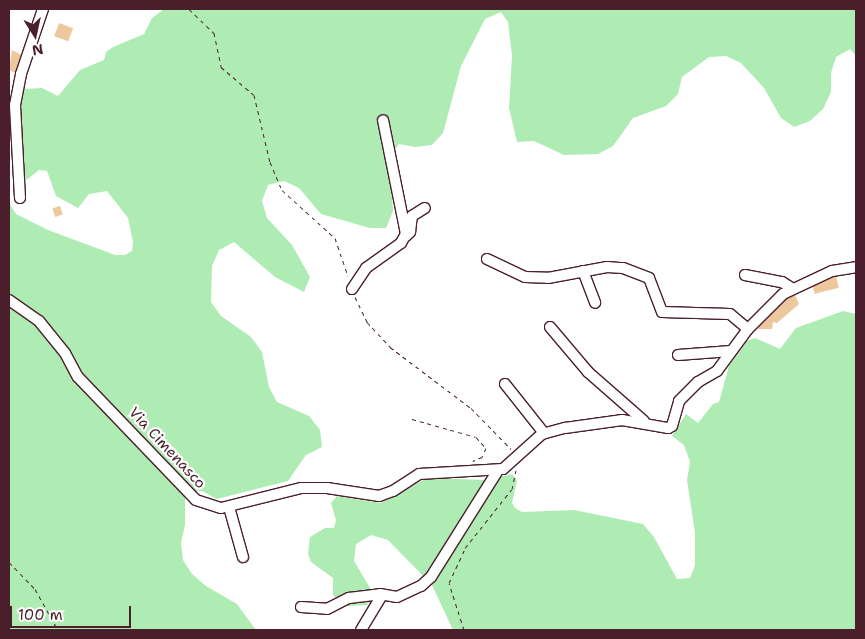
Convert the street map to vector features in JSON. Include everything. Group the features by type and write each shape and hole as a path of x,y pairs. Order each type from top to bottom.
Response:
{"street":[{"path":"20,198 15,105 21,74 42,9"},
{"path":"383,120 406,234 403,238"},
{"path":"352,289 366,268 410,232 412,216 425,208"},
{"path":"487,259 525,277 548,278 606,267 638,273 650,278 662,312 730,314 748,329"},
{"path":"301,607 328,609 349,598 406,595 431,576 498,470 518,456 544,433 622,420 644,422 662,429 672,426 680,401 698,382 717,371 748,329 784,294 832,271 856,267"},
{"path":"583,271 595,303"},
{"path":"745,275 782,282 793,289"},
{"name":"Via Cimenasco","path":"9,300 39,322 65,353 78,377 196,500 208,506 229,507 301,488 327,488 379,496 394,491 418,474 498,470"},
{"path":"550,327 588,372 644,422"},
{"path":"678,355 731,352"},
{"path":"504,384 544,433"},
{"path":"229,507 243,557"},
{"path":"361,630 382,595"}],"path":[{"path":"189,9 214,33 221,67 254,95 270,162 282,190 335,238 352,289 367,322 390,347 471,408 518,456 512,489 466,548 448,583 464,630"},
{"path":"412,419 476,437 486,448 482,457 465,465"},
{"path":"9,562 35,589 58,630"}],"green space":[{"path":"164,9 856,9 856,56 850,49 836,57 831,73 831,92 823,109 810,121 794,127 781,118 764,88 741,63 726,56 709,57 682,77 678,94 666,106 633,118 613,146 598,154 564,155 534,141 517,142 509,108 512,56 508,22 501,12 485,19 461,66 443,133 432,145 415,147 399,144 389,157 393,211 386,228 370,228 321,214 299,188 284,181 268,185 262,201 267,218 292,245 310,277 304,292 275,277 234,242 219,250 212,266 211,302 221,316 251,337 262,352 269,387 277,402 309,416 320,430 322,447 306,455 288,481 217,499 202,491 185,491 185,525 181,542 183,560 192,574 206,586 237,604 256,630 9,630 9,203 16,214 48,230 115,255 125,255 132,251 133,242 128,218 107,191 89,194 78,208 56,196 47,171 39,170 23,183 19,107 23,89 42,88 58,96 80,70 104,60 106,52 113,47 144,34 152,18"},
{"path":"843,311 856,314 856,630 453,630 432,585 388,540 371,535 356,544 354,561 372,591 373,599 367,605 348,606 339,602 333,595 333,578 311,562 308,554 310,537 325,528 334,528 336,520 331,503 337,496 381,503 427,478 486,480 512,474 517,480 512,503 515,508 522,512 574,510 643,524 654,537 677,579 690,578 695,565 695,533 687,480 690,462 684,445 672,436 686,414 698,423 713,404 719,402 729,366 747,341 755,338 780,349 796,328"}],"building":[{"path":"59,23 73,28 68,41 54,36"},
{"path":"12,50 24,56 15,73 9,70"},
{"path":"60,206 63,215 55,217 52,208"},
{"path":"836,276 839,288 815,294 812,282"},
{"path":"789,294 795,295 799,304 777,323 773,322 772,329 758,329 759,320"}]}
